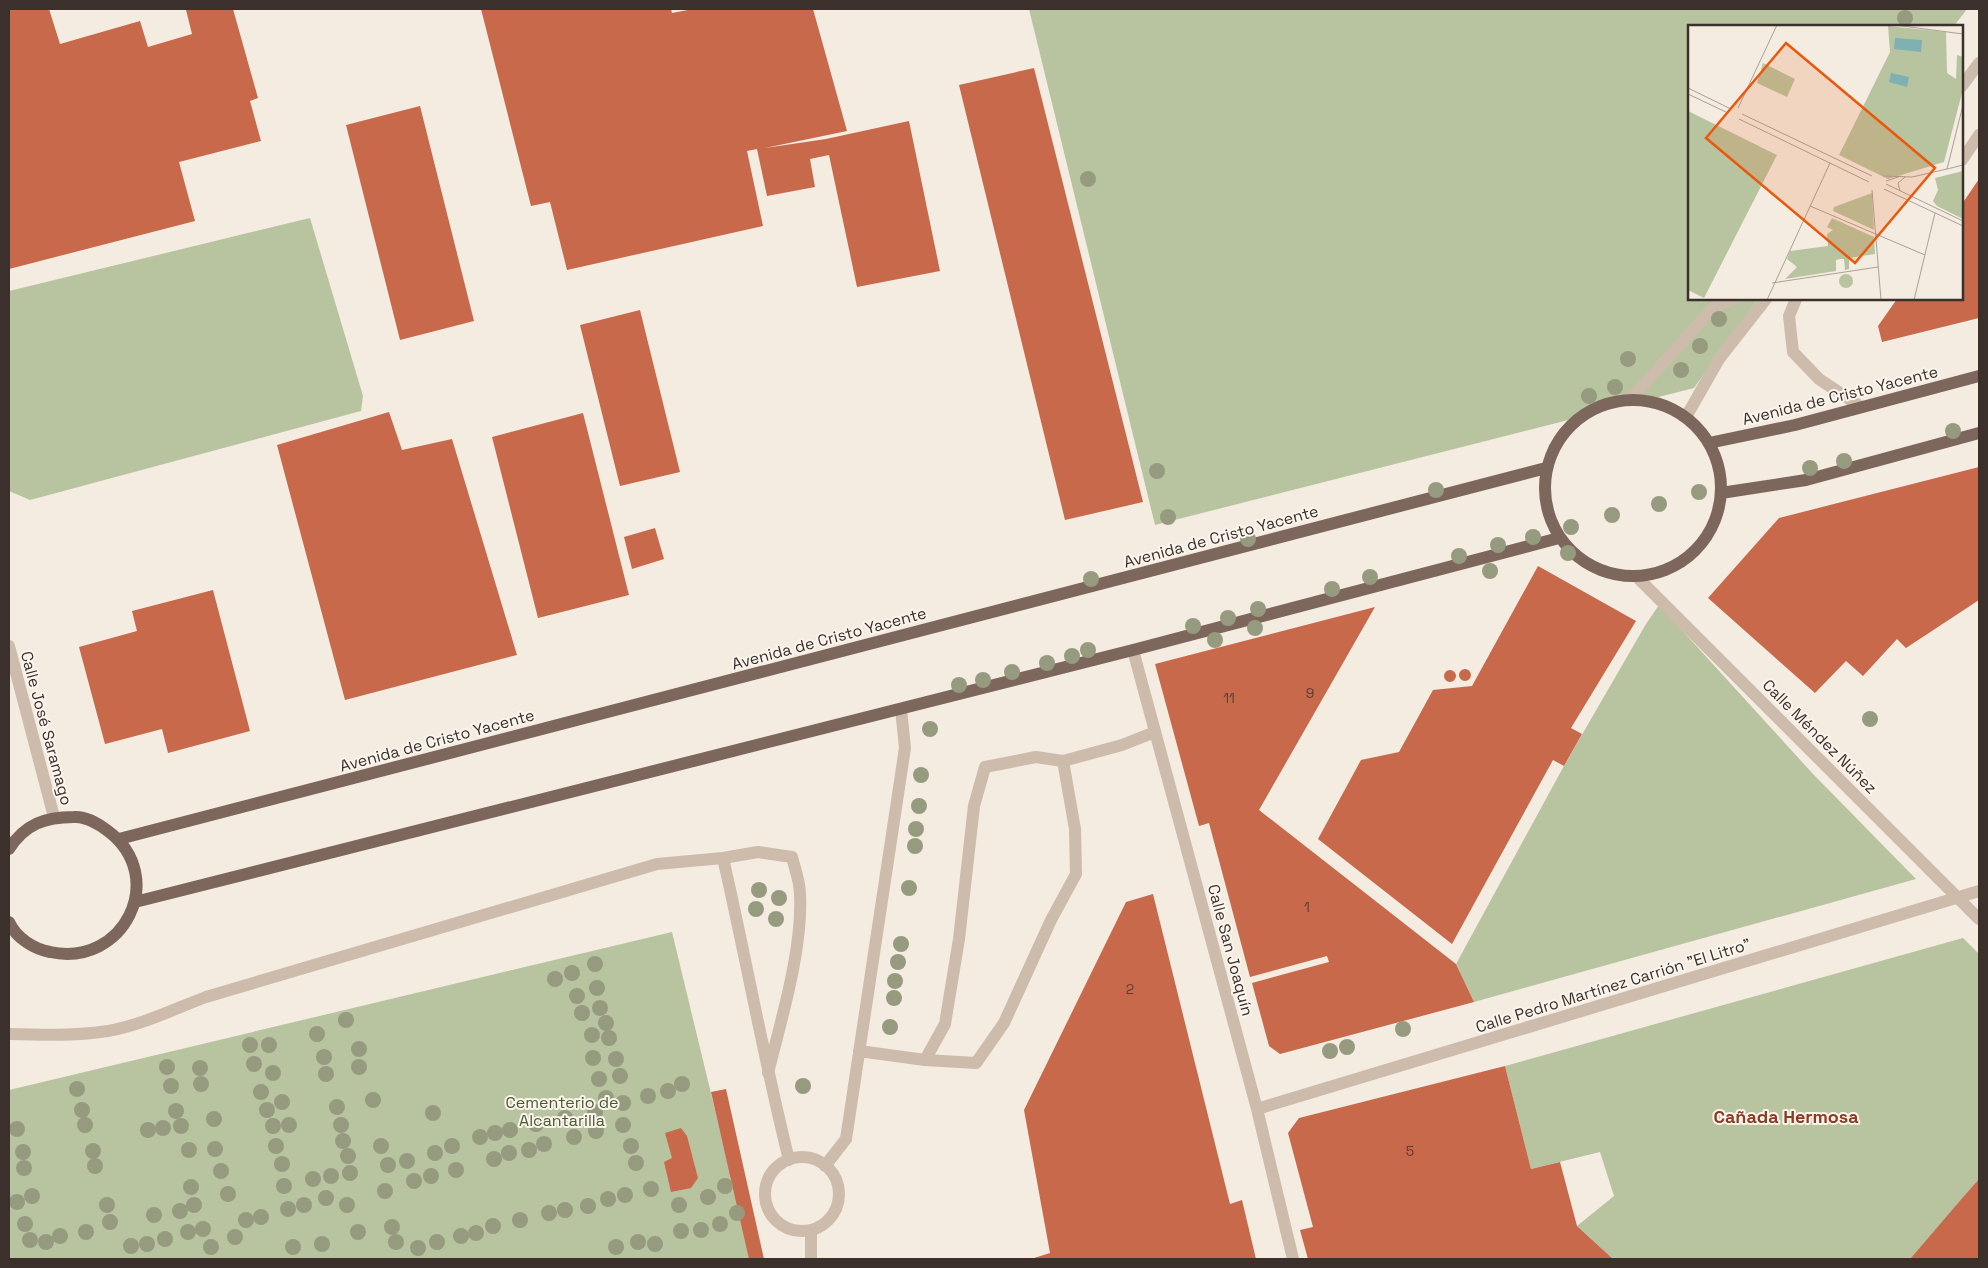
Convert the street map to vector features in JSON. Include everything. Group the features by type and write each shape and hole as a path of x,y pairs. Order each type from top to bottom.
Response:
{"main road":[{"name":"Avenida de Cristo Yacente","path":"1709,443 1795,425 1979,376"},
{"path":"1630,400 1660,404 1686,417 1709,443 1717,462 1721,493 1719,508 1708,534 1687,558 1662,572 1637,577 1599,570 1581,560 1559,538 1545,503 1546,468 1555,446 1573,422 1600,406 1630,400"},
{"path":"1721,493 1806,480 1979,433"},
{"name":"Avenida de Cristo Yacente","path":"119,839 1546,468"},
{"path":"135,902 1133,650 1559,538"},
{"path":"9,848 15,839 34,824 54,817 78,817 100,824 119,839 130,857 136,880 135,902 129,918 114,937 87,952 66,956 42,951 29,944 10,926"}],"street":[{"path":"1963,85 1979,63"},
{"path":"1963,159 1979,135"},
{"path":"1630,400 1712,309 1732,300"},
{"path":"1686,417 1719,359 1765,300"},
{"path":"1796,300 1789,316 1794,352 1819,379 1861,407"},
{"name":"Calle Méndez Núñez","path":"1637,577 1979,919"},
{"name":"Calle José Saramago","path":"9,646 54,817"},
{"name":"Calle San Joaquín","path":"1133,650 1257,1109 1294,1259"},
{"path":"824,1166 846,1140 905,748 901,709"},
{"path":"925,1060 945,1024 959,938 974,806 985,766 1036,757 1063,761 1122,744 1155,732"},
{"path":"859,1051 925,1060 976,1062 1004,1023 1051,920 1076,874 1075,829 1063,761"},
{"path":"9,1034 60,1036 109,1030 148,1019 206,997 657,864 723,858 758,852 792,857 800,894 797,944 784,1010 768,1073"},
{"path":"723,858 741,935 768,1073 789,1160"},
{"name":"Calle Pedro Martínez Carrión \"El Litro\"","path":"1257,1109 1979,891"},
{"path":"806,1157 818,1161 824,1166 836,1178 839,1190 838,1202 833,1214 825,1222 803,1232 790,1230 779,1224 771,1216 766,1205 764,1193 767,1180 773,1170 789,1160 806,1157"},
{"path":"810,1230 811,1259"}],"green space":[{"path":"1029,9 1967,9 1955,25 1688,25 1688,300 1757,300 1694,388 1155,525"},
{"path":"310,218 363,396 361,411 30,500 9,491 9,291"},
{"path":"1659,605 1813,774 1916,879 1474,1002 1456,964 1565,764 1646,624"},
{"name":"Cementerio de Alcantarilla","path":"672,932 751,1259 9,1259 9,1090"},
{"path":"1963,938 1979,954 1979,1179 1910,1259 1613,1259 1577,1226 1614,1196 1600,1152 1531,1169 1505,1066"}],"building":[{"path":"9,9 49,9 60,44 140,21 148,47 192,34 186,10 233,9 258,98 250,101 261,141 179,162 195,221 9,269"},
{"path":"481,9 671,9 672,13 693,9 813,9 847,131 765,148 826,139 909,121 940,271 857,287 829,155 810,159 815,187 767,196 757,149 747,151 763,226 567,270 550,202 531,206"},
{"path":"1034,68 1143,502 1065,520 959,85"},
{"path":"420,106 474,321 400,340 346,125"},
{"path":"1979,179 1979,318 1882,342 1878,326 1896,300 1963,300 1963,203"},
{"path":"640,310 680,472 620,486 580,325"},
{"path":"389,412 402,450 452,439 517,655 345,700 277,445"},
{"path":"583,413 629,595 538,618 492,437"},
{"path":"1979,467 1979,600 1906,648 1897,639 1863,676 1846,661 1815,693 1708,598 1779,518"},
{"path":"655,528 664,559 632,569 624,537"},
{"path":"1538,566 1636,621 1571,728 1582,734 1564,766 1553,760 1452,944 1318,839 1361,760 1399,752 1433,690 1472,686"},
{"path":"213,590 250,731 168,753 162,729 105,744 79,647 137,631 132,611"},
{"path":"1375,607 1259,810 1456,964 1474,1002 1280,1054 1269,1046 1252,983 1329,962 1327,956 1250,977 1209,823 1199,826 1155,664"},
{"path":"1463,669 1467,669 1471,675 1467,681 1463,681 1459,677 1459,673"},
{"path":"1452,670 1455,671 1455,681 1448,682 1445,681 1444,674 1445,671"},
{"path":"1153,894 1230,1204 1242,1200 1256,1259 1031,1259 1050,1253 1024,1110 1126,902"},
{"path":"1505,1066 1531,1169 1560,1162 1577,1226 1613,1259 1308,1259 1300,1230 1313,1227 1288,1133 1299,1118"},
{"path":"726,1089 764,1259 749,1259 711,1092"},
{"path":"681,1128 687,1136 698,1178 691,1188 671,1192 664,1162 672,1158 665,1133"},
{"path":"1979,1179 1979,1259 1910,1259 1964,1196"}],"district":[{"name":"Cañada Hermosa","path":"1786,1117"}]}
